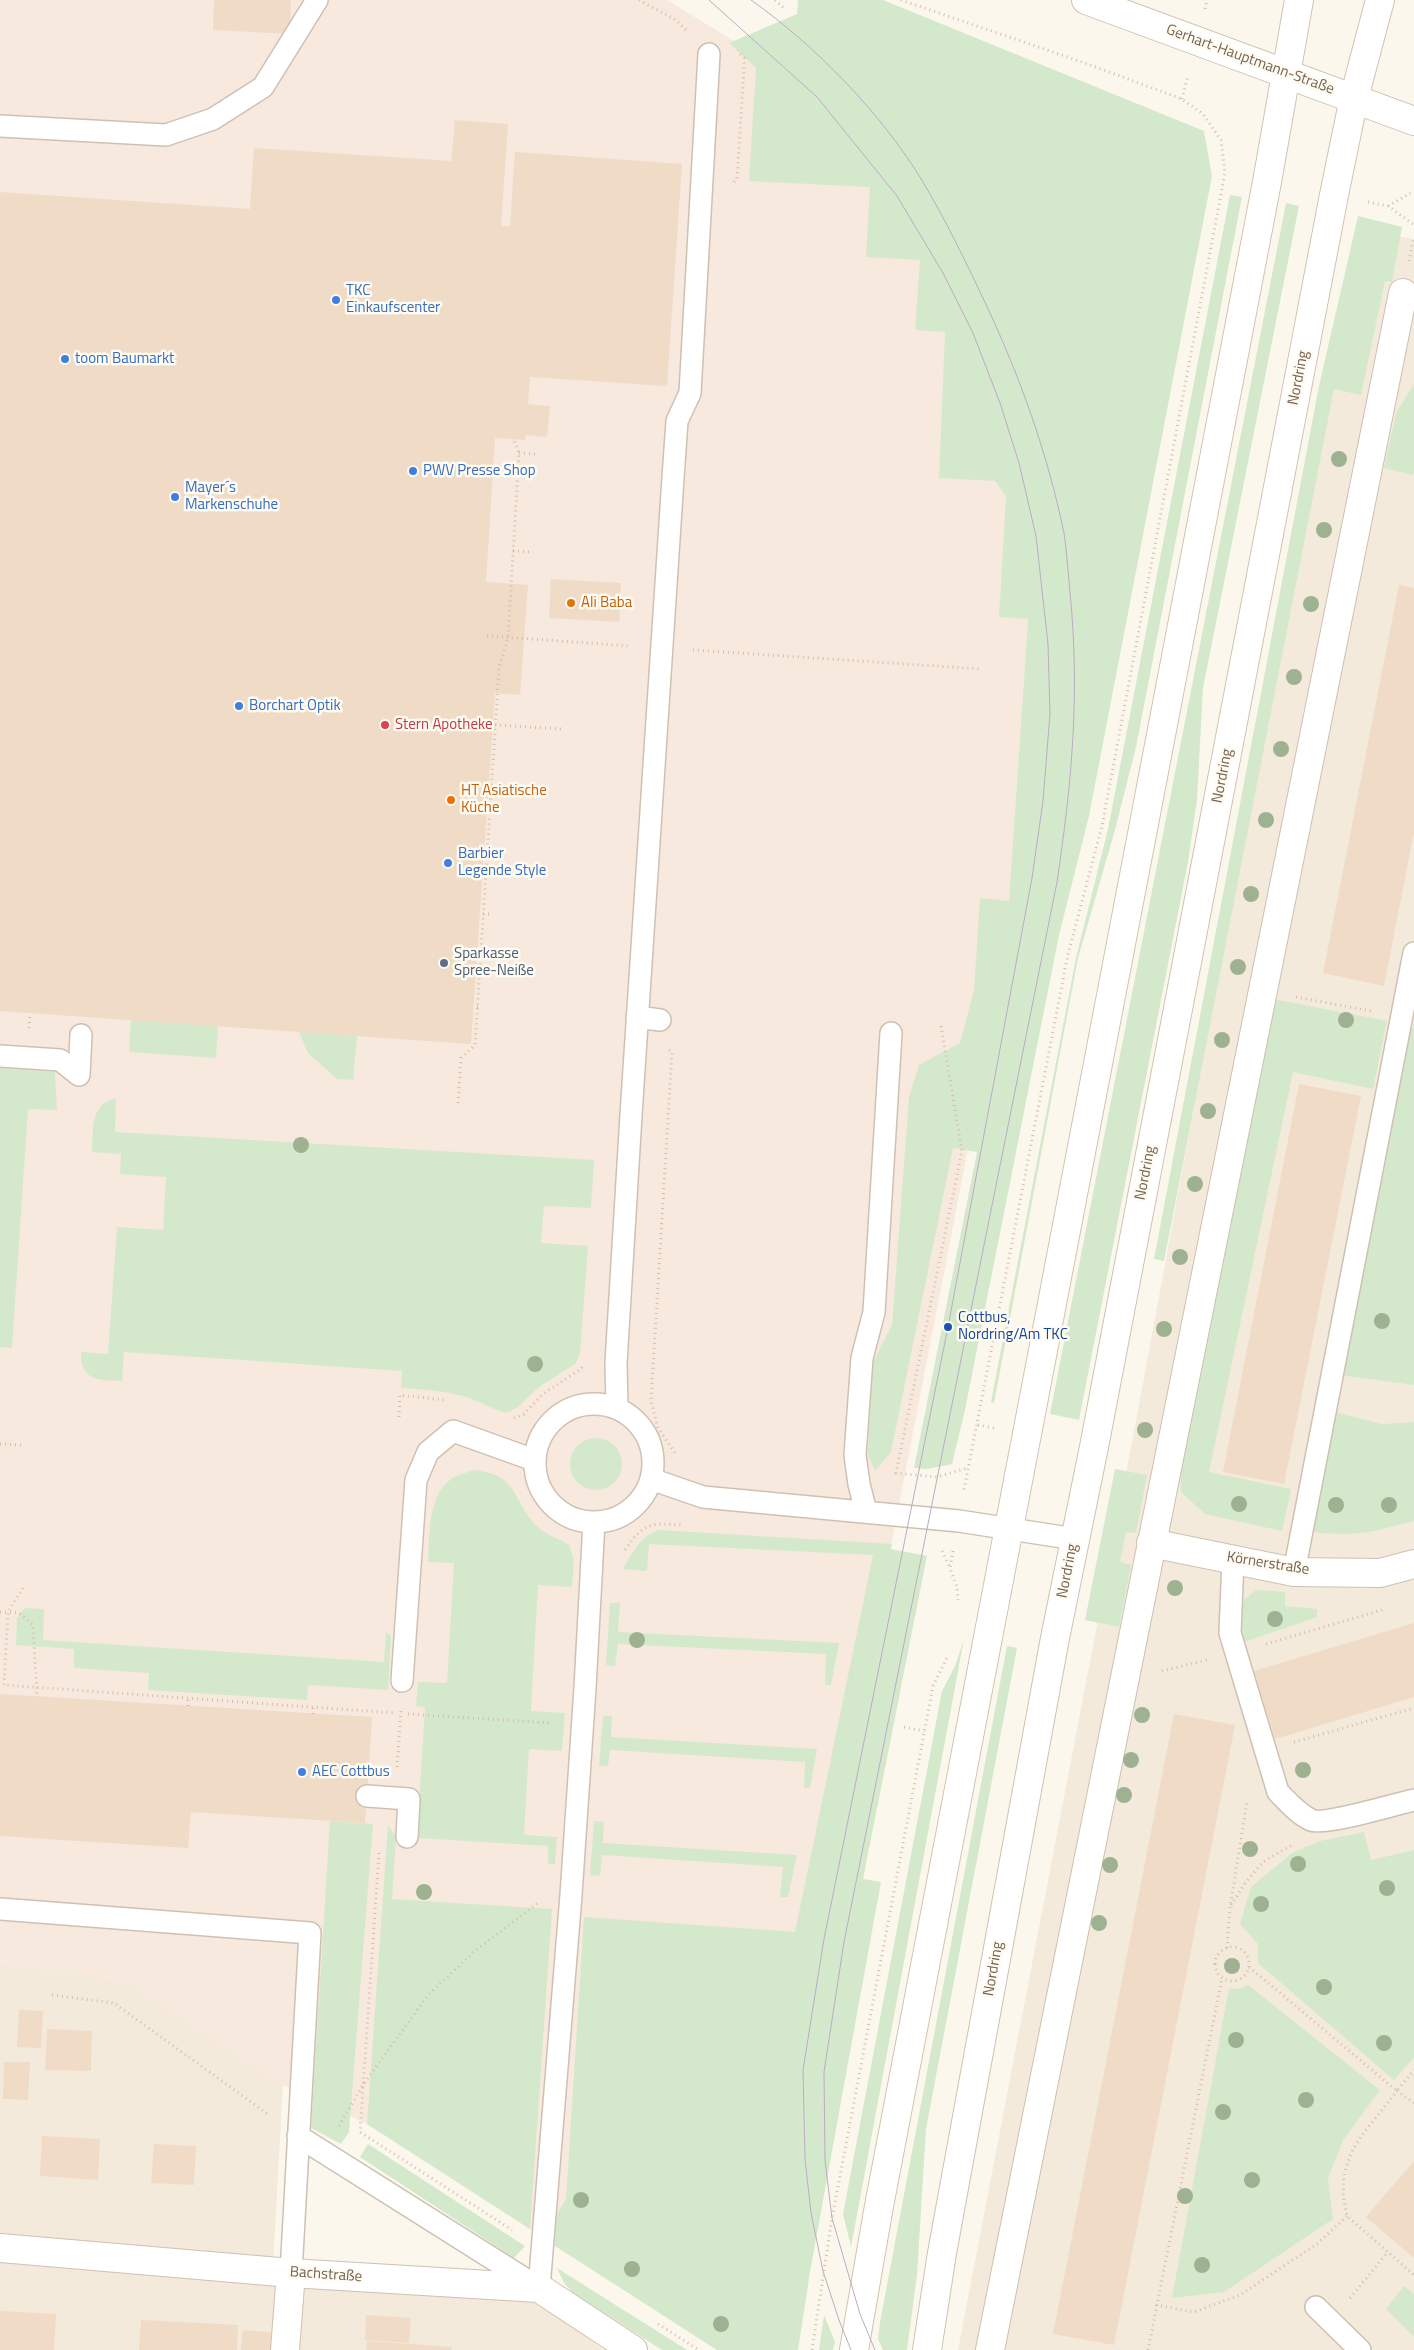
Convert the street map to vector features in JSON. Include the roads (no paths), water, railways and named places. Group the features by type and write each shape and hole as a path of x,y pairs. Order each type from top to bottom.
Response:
{"main road":[{"name":"Gerhart-Hauptmann-Straße","path":"1086,0 1414,121"},
{"path":"854,2350 879,2206 1149,802 1287,73 1299,0"},
{"name":"Nordring","path":"927,2350 942,2253 1074,1539 1354,98 1380,0"},
{"path":"990,2350 1403,293"},
{"name":"Körnerstraße","path":"1151,1543 1294,1572 1380,1573 1414,1564"},
{"name":"Bachstraße","path":"0,2248 291,2273 539,2288 633,2350"},
{"path":"285,2350 291,2273"}],"lane":[{"path":"0,126 166,135 214,119 263,87 317,0"},
{"path":"617,1408 616,1363 637,1017 677,421 690,393 710,208 709,54"},
{"path":"1294,1572 1414,953"},
{"path":"637,1017 660,1020"},
{"path":"866,1512 859,1484 855,1455 861,1367 874,1312 891,1033"},
{"path":"0,1056 60,1060 79,1075 81,1035"},
{"path":"599,1404 617,1408 631,1417 647,1437 654,1462 651,1479 643,1497 630,1511 613,1520 594,1522 574,1519 557,1509 544,1494 536,1475 534,1460 541,1438 551,1423 564,1412 581,1406 599,1404"},
{"path":"402,1681 416,1480 428,1452 453,1431 534,1460"},
{"path":"651,1479 703,1497 959,1521 1074,1539"},
{"path":"298,2136 539,2288 583,1725 594,1522"},
{"path":"1233,1559 1230,1633 1278,1792 1293,1807 1312,1821 1330,1820 1414,1800"},
{"path":"382,1797 409,1799 407,1837"},
{"path":"0,1909 310,1933 291,2273"},
{"path":"1323,2314 1360,2350"}],"tram line":[{"path":"709,0 817,97 897,196 943,273 973,333 1000,403 1019,463 1036,536 1048,644 1050,714 1043,801 1032,878 948,1327 824,1939 803,2070 805,2159 811,2213 823,2271 851,2350"},
{"path":"751,0 800,38 868,107 907,157 954,239 1008,353 1040,442 1064,533 1073,630 1073,737 1067,808 1057,882 844,1942 824,2072 825,2160 832,2218 860,2314 875,2350"}],"place":[{"name":"TKC Einkaufscenter","path":"336,300"},
{"name":"toom Baumarkt","path":"65,359"},
{"name":"PWV Presse Shop","path":"413,471"},
{"name":"Mayer´s Markenschuhe","path":"175,497"},
{"name":"Ali Baba","path":"571,603"},
{"name":"Borchart Optik","path":"239,706"},
{"name":"Stern Apotheke","path":"385,725"},
{"name":"HT Asiatische Küche","path":"451,800"},
{"name":"Barbier Legende Style","path":"448,863"},
{"name":"Sparkasse Spree-Neiße","path":"444,963"},
{"name":"Cottbus, Nordring/Am TKC","path":"948,1327"},
{"name":"AEC Cottbus","path":"302,1772"}]}
